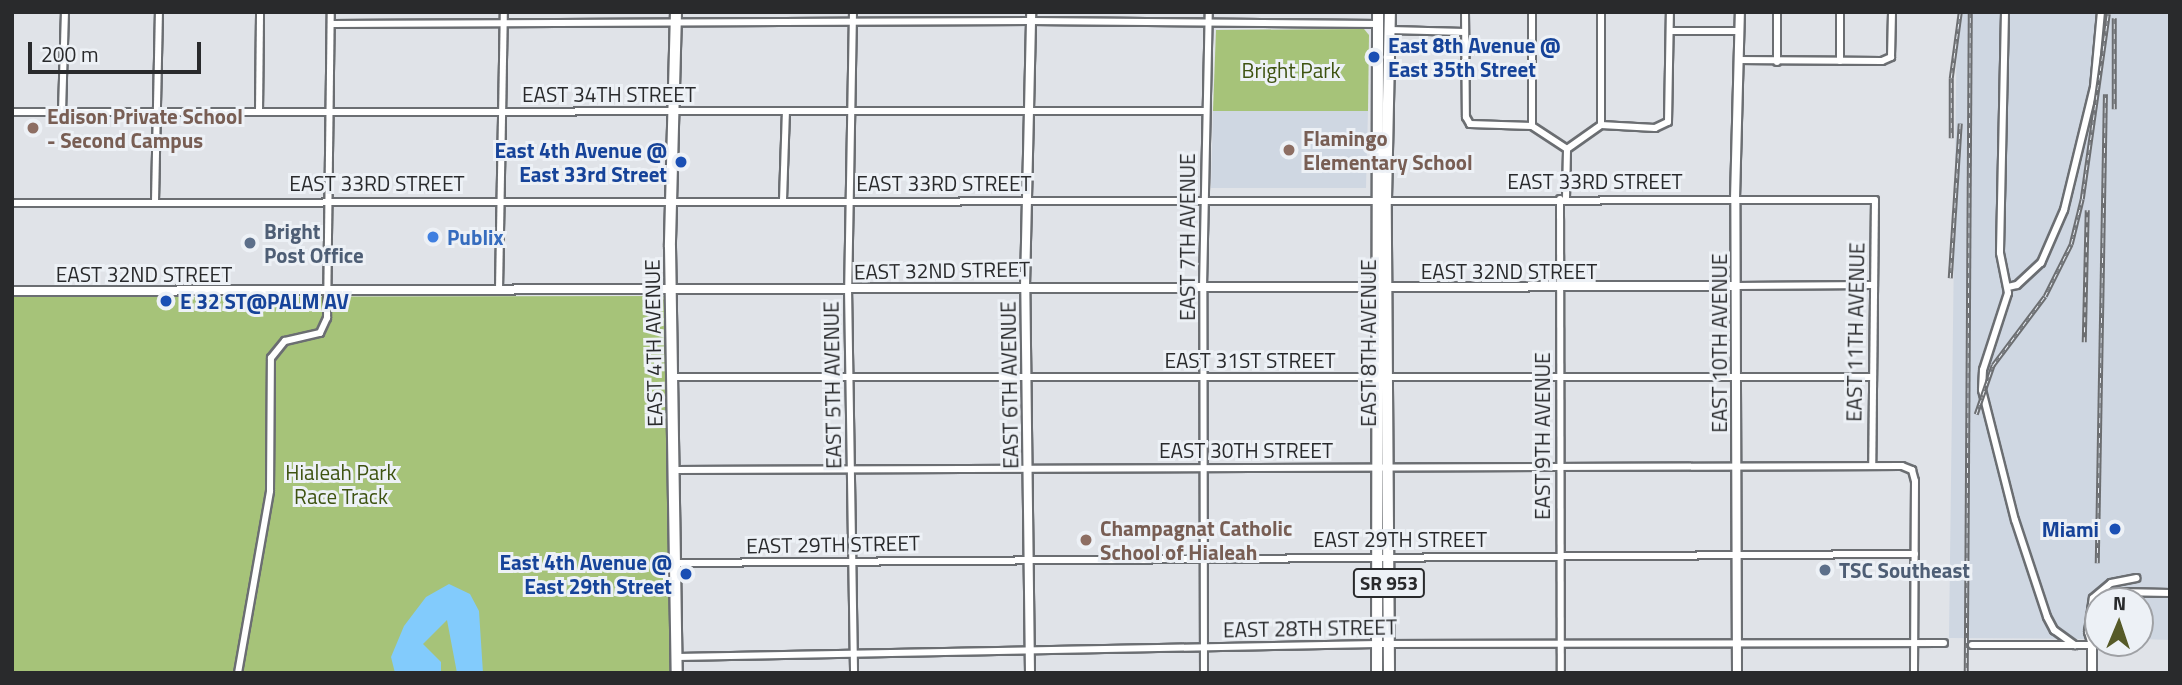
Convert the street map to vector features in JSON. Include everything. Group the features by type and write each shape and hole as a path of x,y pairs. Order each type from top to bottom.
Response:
{"main road":[{"name":"EAST 8TH AVENUE","path":"1380,199 1390,12"},
{"name":"EAST 4TH AVENUE","path":"676,17 670,200 677,673"},
{"name":"EAST 8TH AVENUE","path":"1378,17 1382,466 1376,555 1383,644 1389,673"},
{"name":"EAST 8TH AVENUE","path":"1377,673 1383,644 1388,555 1382,466"}],"street":[{"path":"62,113 65,12"},
{"path":"155,201 159,12"},
{"path":"260,12 260,111"},
{"path":"239,671 271,491 271,358 285,341 320,333 327,318 331,12"},
{"path":"499,290 500,112 504,12"},
{"name":"EAST 5TH AVENUE","path":"853,12 848,288 854,673"},
{"name":"EAST 7TH AVENUE","path":"1204,673 1203,287 1209,12"},
{"path":"1465,12 1466,117 1470,124 1532,126 1567,149 1601,125 1655,128 1668,122 1670,12"},
{"path":"1532,12 1532,126"},
{"path":"1601,12 1601,125"},
{"name":"EAST 10TH AVENUE","path":"1737,673 1735,199 1740,12"},
{"path":"1777,12 1777,62"},
{"path":"1840,12 1840,61"},
{"path":"1738,60 1840,61 1891,57 1892,12"},
{"path":"2005,12 2000,253 2008,287 1983,370 1983,398 2047,617 2057,633 2075,645"},
{"path":"2008,287 2017,285 2043,261 2068,196 2094,87 2101,12"},
{"path":"331,24 676,17 853,22 1031,16 1209,21 1378,17 1390,30 1465,32"},
{"name":"EAST 6TH AVENUE","path":"1030,673 1025,286 1031,16"},
{"path":"1671,31 1740,31"},
{"path":"783,200 786,111"},
{"name":"EAST 34TH STREET","path":"12,113 1206,111"},
{"name":"EAST 9TH AVENUE","path":"1560,673 1559,290 1567,149"},
{"name":"EAST 33RD STREET","path":"12,203 1563,198 1875,200"},
{"name":"EAST 11TH AVENUE","path":"1872,465 1870,377 1875,200"},
{"name":"EAST 32ND STREET","path":"12,291 1025,286 1559,290 1872,285"},
{"name":"EAST 31ST STREET","path":"672,377 1870,377"},
{"name":"EAST 30TH STREET","path":"674,470 1902,466 1912,470 1915,481 1916,554"},
{"path":"1914,673 1916,554"},
{"name":"EAST 29TH STREET","path":"676,563 1376,555 1916,554"},
{"path":"2106,587 2137,578"},
{"name":"EAST 28TH STREET","path":"677,657 1383,644 1944,643"},
{"path":"1972,645 2084,645"}],"shaded area":[{"path":"1957,12 2170,12 2170,640 2154,639 2154,587 2084,587 2084,639 1949,638"},
{"name":"Flamingo Elementary School","path":"1213,111 1368,111 1366,188 1211,188"}],"green space":[{"name":"Bright Park","path":"1364,29 1369,35 1368,111 1213,111 1216,30"},
{"name":"Hialeah Park Race Track","path":"669,296 670,673 12,673 12,297"}],"water":[{"path":"449,584 470,594 479,611 483,673 457,673 447,620 423,644 441,662 441,673 395,673 391,657 404,626 426,597"}],"railway":[{"path":"1951,138 1951,78 1960,12"},
{"path":"1966,673 1970,12"},
{"path":"1976,414 1993,365 2045,296 2071,244 2082,199 2108,14"},
{"path":"2114,18 2114,109"},
{"path":"2097,563 2105,94"},
{"path":"1950,278 1960,123"},
{"path":"2084,342 2087,210"}],"place":[{"name":"East 8th Avenue @ East 35th Street","path":"1374,57"},
{"name":"Edison Private School - Second Campus","path":"33,128"},
{"name":"Flamingo Elementary School","path":"1289,150"},
{"name":"East 4th Avenue @ East 33rd Street","path":"681,162"},
{"name":"Publix","path":"433,237"},
{"name":"Bright Post Office","path":"250,243"},
{"name":"E 32 ST@PALM AV","path":"166,301"},
{"name":"Miami","path":"2115,529"},
{"name":"Champagnat Catholic School of Hialeah","path":"1086,540"},
{"name":"TSC Southeast","path":"1825,570"},
{"name":"East 4th Avenue @ East 29th Street","path":"686,574"}]}
